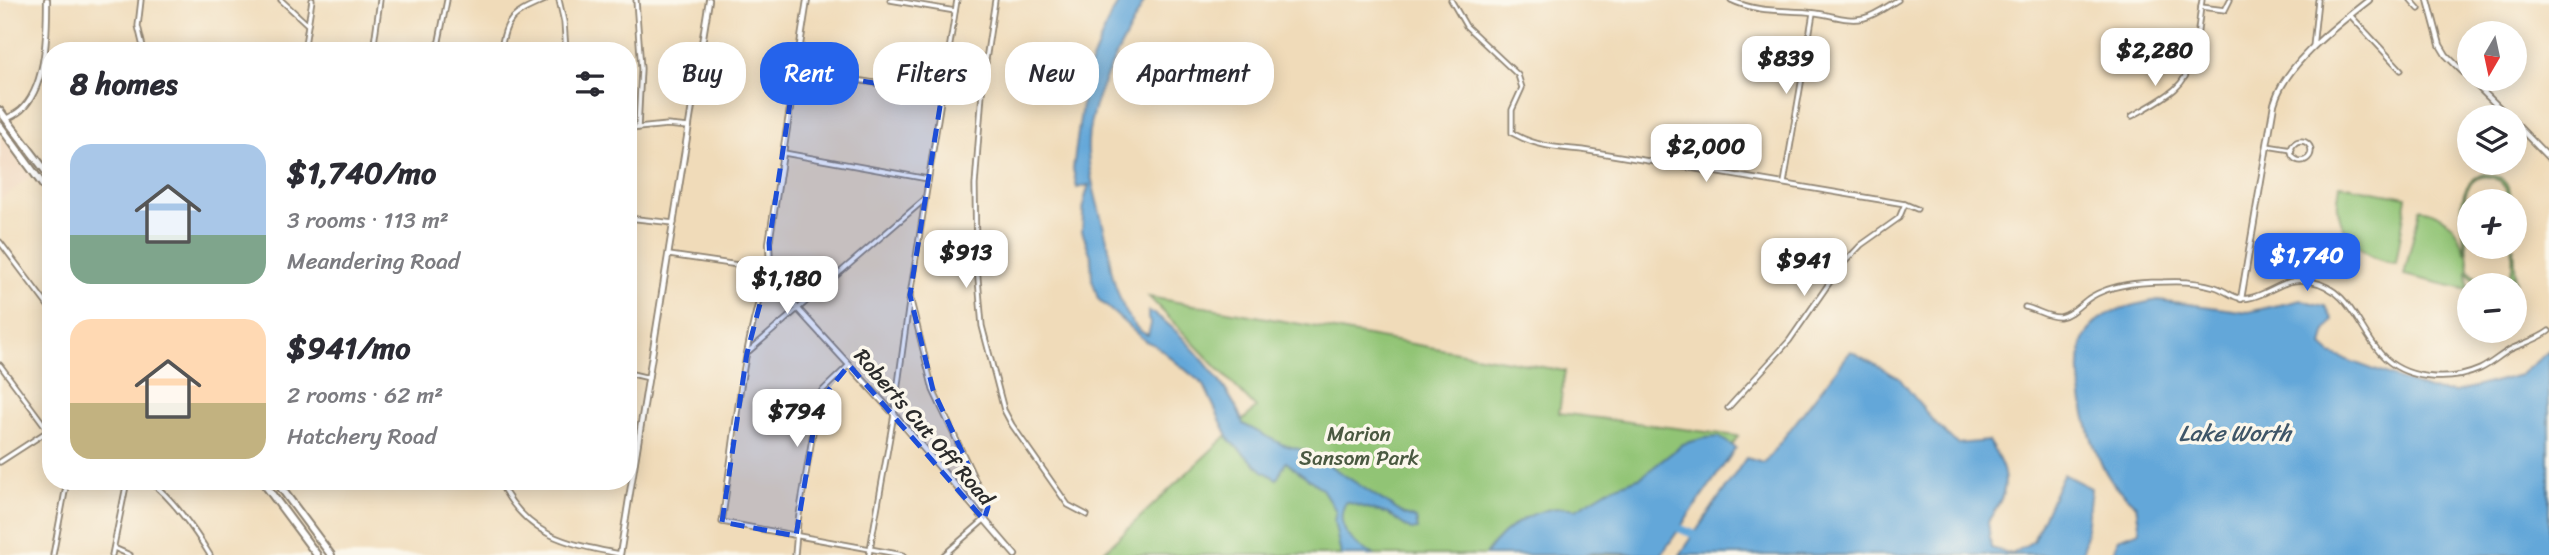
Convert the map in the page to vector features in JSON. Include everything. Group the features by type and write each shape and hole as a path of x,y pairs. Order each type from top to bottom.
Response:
{"main road":[{"path":"0,111 42,166"},
{"path":"0,126 42,184"},
{"path":"269,490 317,555"},
{"path":"283,490 331,555"}],"street":[{"path":"45,42 47,0"},
{"path":"141,0 138,26 142,42"},
{"path":"281,0 307,24"},
{"path":"305,42 312,0"},
{"path":"374,42 380,0"},
{"path":"439,42 447,0"},
{"path":"503,42 509,20 544,0"},
{"path":"559,0 565,42"},
{"path":"636,0 641,69 638,128 667,125 689,127"},
{"path":"637,451 709,0"},
{"path":"800,42 807,0"},
{"path":"890,0 955,11"},
{"path":"950,42 957,0"},
{"path":"989,42 995,0"},
{"path":"1451,0 1466,26 1518,75 1522,88 1512,110 1512,133 1528,142 1551,148 1583,150 1905,204 1917,209"},
{"path":"1731,0 1745,7 1781,13 1813,13 1844,18 1864,18 1898,0"},
{"path":"2132,116 2176,88 2189,69 2202,0"},
{"path":"2201,7 2225,10 2230,0"},
{"path":"2312,50 2319,0"},
{"path":"2241,299 2279,87 2290,71 2369,0"},
{"path":"2411,0 2419,9"},
{"path":"2428,0 2440,45 2457,66"},
{"path":"1783,184 1813,13"},
{"path":"2350,15 2401,70"},
{"path":"6,119 22,110 34,90 42,62"},
{"path":"2483,91 2497,105"},
{"path":"790,105 769,243 770,266 760,292 747,353 722,522 903,555"},
{"path":"869,555 894,414 940,105"},
{"path":"982,105 975,185 976,256 982,326 1004,410 1072,509 1087,515"},
{"path":"2527,135 2549,158"},
{"path":"2301,142 2307,144 2311,152 2306,160 2299,161 2294,158 2292,150 2295,144 2301,142"},
{"path":"2267,146 2292,150"},
{"path":"784,153 928,179"},
{"path":"747,353 925,199"},
{"path":"1728,408 1789,341 1852,254 1899,218 1905,204"},
{"path":"637,219 674,223"},
{"path":"0,242 42,298"},
{"path":"669,255 759,268 770,266"},
{"name":"Roberts Cut Off Road","path":"770,266 780,286 798,309 894,414 1014,555"},
{"path":"2025,307 2061,317 2113,287 2161,282 2213,286 2241,299 2258,296 2286,281 2306,280 2319,283 2340,296 2356,314 2382,355 2402,370 2417,375 2448,377 2479,370 2510,350 2549,331"},
{"path":"910,295 933,390 988,507 984,520 944,555"},
{"path":"0,365 42,421"},
{"path":"795,555 821,392 849,365"},
{"path":"637,375 649,378"},
{"path":"0,462 42,435"},
{"path":"53,555 65,490"},
{"path":"112,555 125,490"},
{"path":"159,490 190,526 210,555"},
{"path":"504,490 514,507 529,523 546,534 585,548 620,555 631,490"},
{"path":"114,548 130,555"}],"highlighted area":[{"path":"795,70 942,94 910,295 933,390 988,507 984,520 849,365 818,403 796,536 722,522 747,353 770,266 769,243"}],"shaded area":[{"path":"2,137 31,176 0,200 0,139"}],"green space":[{"path":"2482,175 2496,176 2508,189 2497,180 2483,177 2476,179 2466,189 2474,179"},
{"path":"2340,185 2407,197 2396,263 2366,253 2350,237 2344,228 2338,208"},
{"path":"2420,209 2438,214 2455,230 2457,259 2468,259 2472,273 2467,270 2467,273 2457,273 2457,287 2404,275"},
{"path":"2513,259 2515,273 2510,273"},
{"name":"Marion Sansom Park","path":"1149,297 1565,371 1559,413 1738,436 1660,555 1100,555 1256,408"}],"water":[{"path":"1120,0 1145,0 1123,42 1113,42 1113,62 1099,93 1099,44"},
{"path":"1082,105 1095,105 1089,133 1089,164 1115,284 1132,321 1139,330 1148,335 1151,324 1148,311 1160,318 1189,344 1217,378 1243,424 1281,444 1309,452 1405,515 1416,519 1418,529 1411,530 1388,514 1346,502 1342,511 1344,527 1353,541 1375,555 1341,555 1334,521 1336,511 1322,489 1286,462 1277,479 1263,471 1230,441 1204,385 1155,345 1145,341 1098,299 1092,279 1091,256 1082,231 1084,201 1089,185 1077,188 1073,169"},
{"name":"Lake Worth","path":"2158,300 2248,312 2301,300 2325,306 2333,320 2325,333 2322,346 2331,354 2429,390 2455,392 2520,375 2549,351 2549,555 2113,555 2118,539 2140,531 2136,505 2116,487 2098,456 2090,435 2081,389 2082,348 2087,333 2100,319 2118,310"},
{"path":"1851,351 1899,378 1934,422 1957,444 1988,441 2001,463 2005,481 2001,499 1988,521 1991,548 2012,554 2033,541 2063,474 2091,488 2083,555 1680,555 1746,458 1764,463"},
{"path":"1719,437 1736,448 1661,555 1485,555 1502,535 1524,518 1550,509 1576,509 1611,488 1641,477 1683,444"}],"waterway":[{"path":"1670,526 1703,538"}]}
